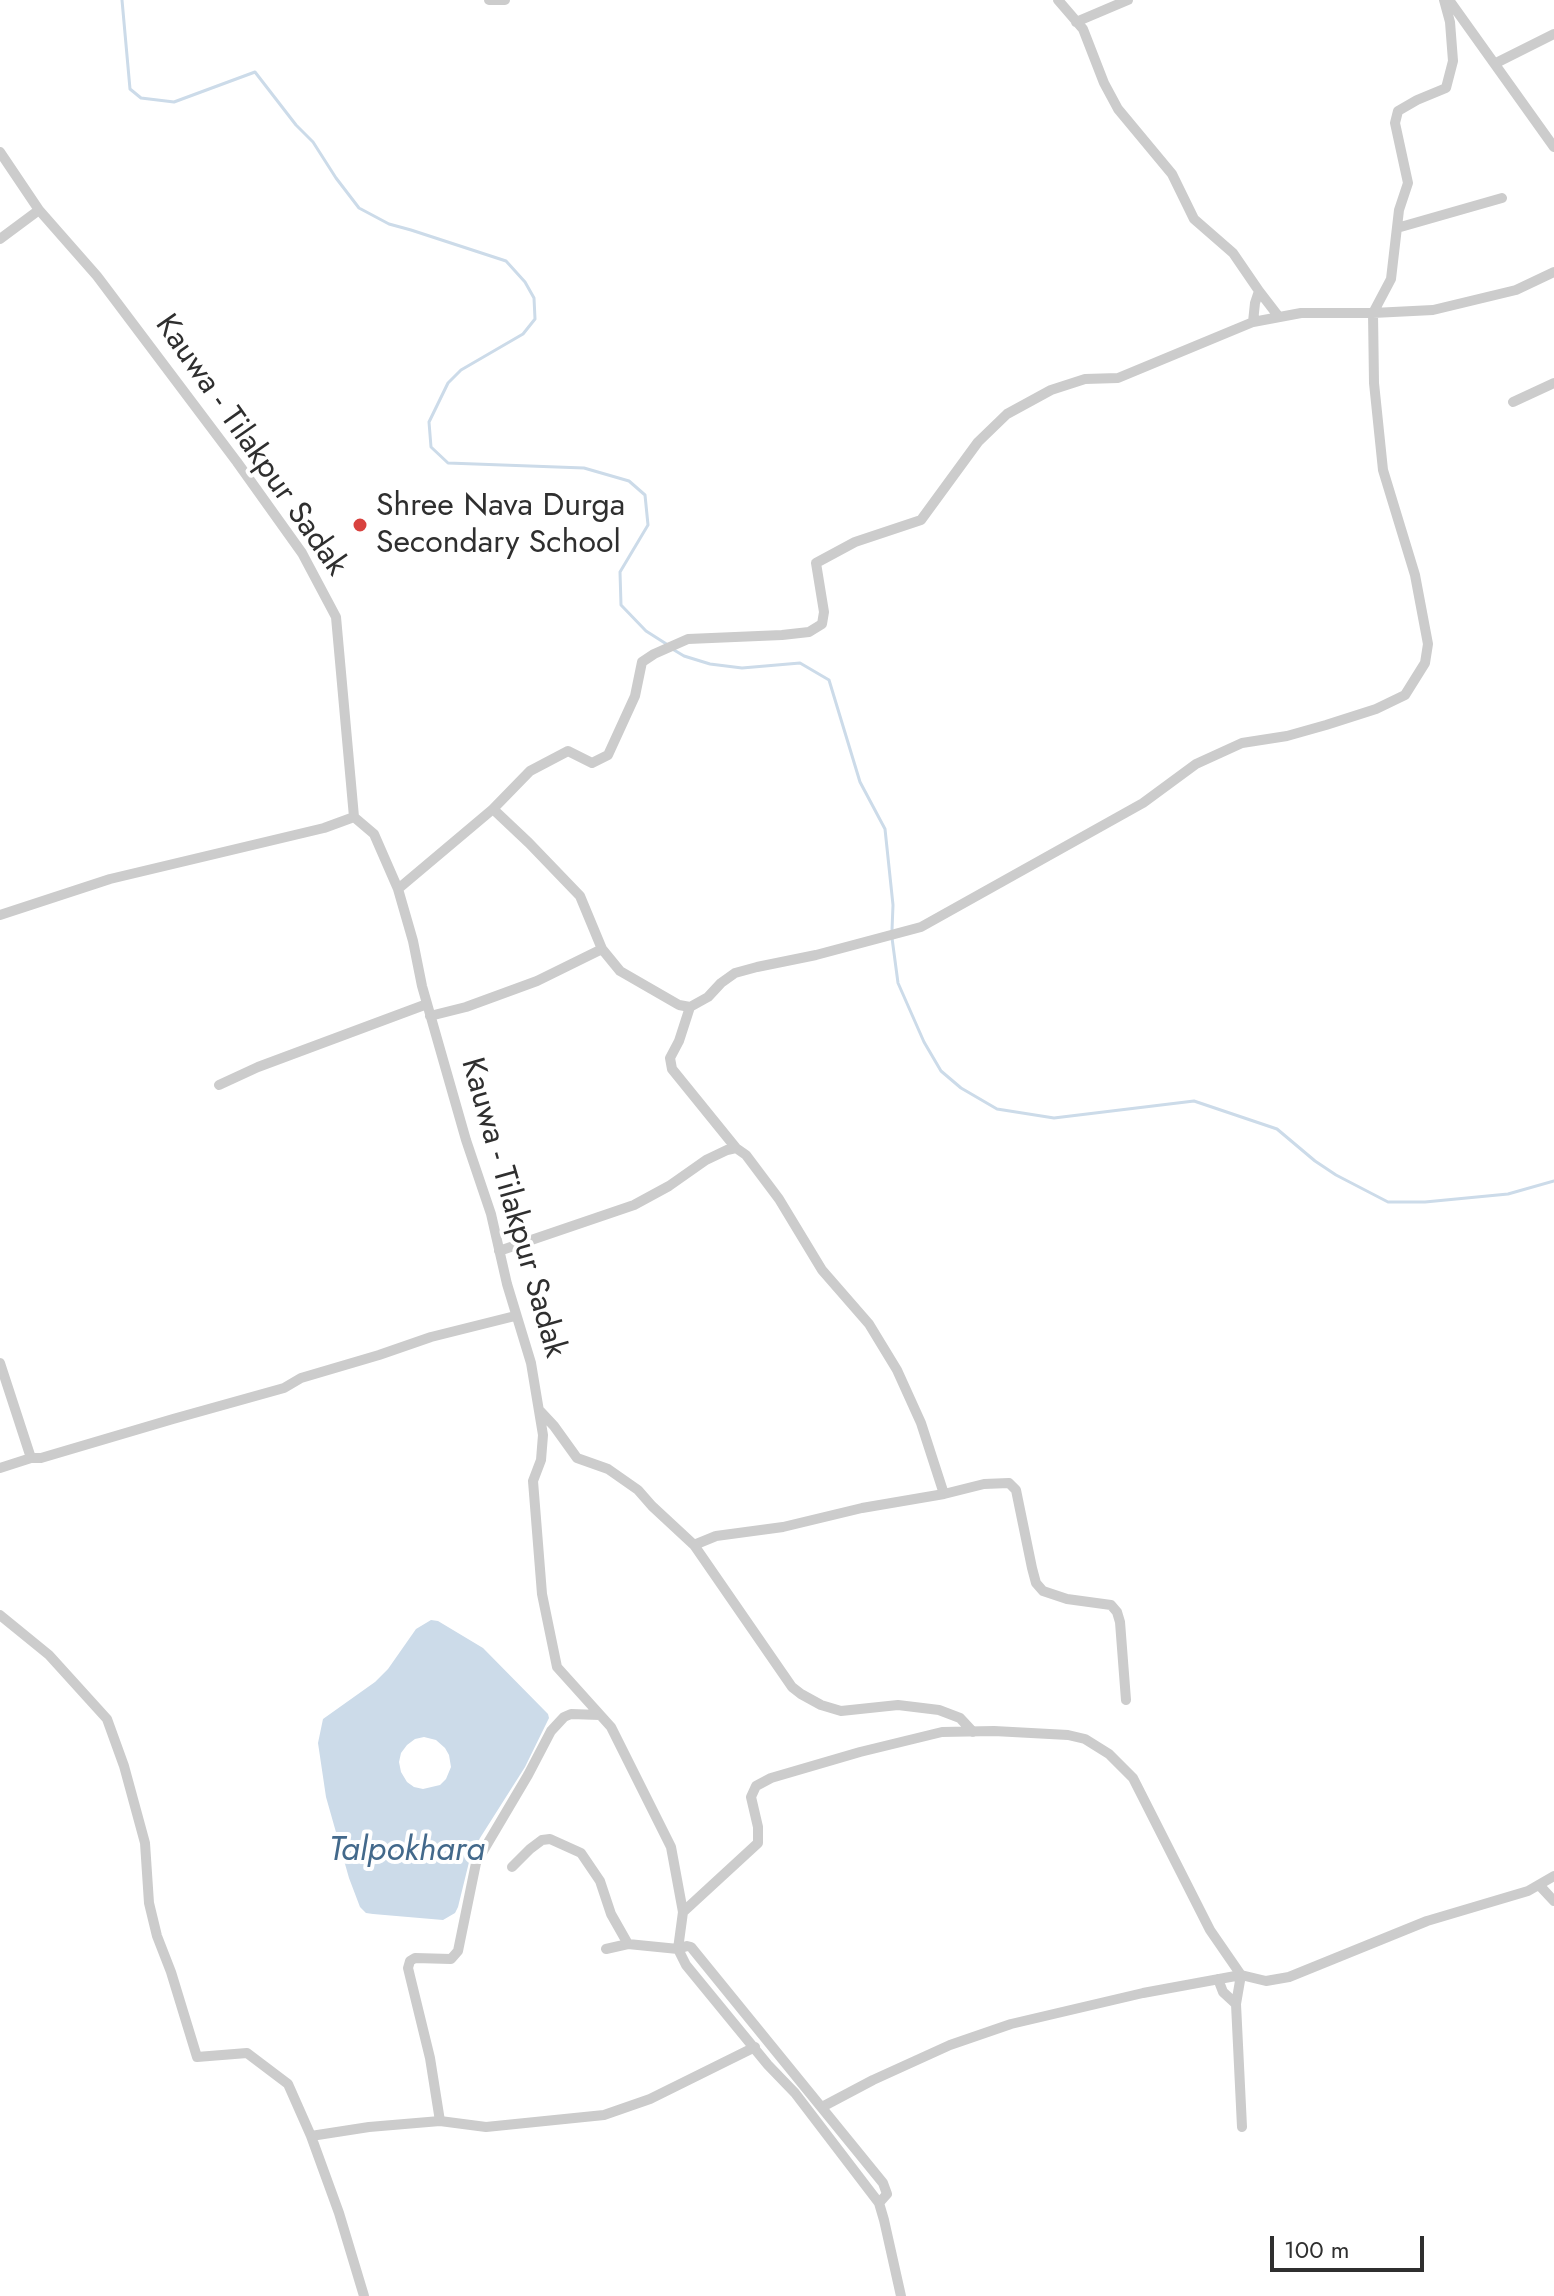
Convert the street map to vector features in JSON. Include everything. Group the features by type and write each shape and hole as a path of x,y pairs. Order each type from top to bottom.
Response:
{"street":[{"path":"489,0 505,0"},
{"path":"1058,0 1083,29 1104,83 1118,109 1172,174 1194,219 1233,253 1279,317"},
{"path":"1076,22 1128,0"},
{"path":"1446,0 1496,63 1554,147"},
{"path":"493,809 580,896 602,949 620,971 679,1005 690,1007 708,997 735,973 921,927 1143,803 1196,764 1242,743 1287,736 1326,725 1376,709 1405,695 1425,663 1428,644 1415,575 1383,470 1374,383 1373,313 1391,279 1399,210 1408,183 1395,123 1398,111 1446,88 1453,61 1446,0"},
{"path":"1496,63 1554,34"},
{"name":"Kauwa - Tilakpur Sadak","path":"0,152 39,210 97,276 237,462 302,553 336,617 354,817 374,834 398,889 430,1016 491,1214 515,1316 531,1363 543,1435 541,1460 533,1481 542,1594 557,1667 611,1727 671,1847 683,1912 678,1949"},
{"path":"1397,228 1502,198"},
{"path":"0,239 39,210"},
{"path":"398,889 493,809 530,771 568,751 592,763 608,755 635,696 642,662 688,639 809,632 822,624 824,612 816,563 855,542 921,520 978,442 1007,414 1051,390 1085,379 1118,378 1253,322 1301,313 1433,310 1516,290 1554,272"},
{"path":"1253,322 1259,291"},
{"path":"1513,402 1554,383"},
{"path":"0,915 110,879 324,828 354,817"},
{"path":"430,1016 466,1007 537,981 602,949"},
{"path":"219,1085 258,1067 427,1004"},
{"path":"690,1007 685,1027 670,1058 672,1069 736,1148 746,1155 779,1199 822,1270 869,1324 897,1370 921,1423 944,1494"},
{"path":"499,1251 634,1205 669,1186 706,1160 736,1148"},
{"path":"0,1468 257,1396 284,1388 301,1378 431,1337 515,1316"},
{"path":"0,1363 31,1458"},
{"path":"538,1409 577,1458 608,1469 638,1490 694,1545 792,1687 801,1694 829,1709 841,1711 898,1705 939,1710 960,1718 973,1732"},
{"path":"694,1545 716,1536 783,1527 862,1508 999,1482 1009,1483 1016,1490 1036,1583 1043,1591 1067,1599 1111,1605 1117,1612 1126,1700"},
{"path":"0,1615 49,1655 107,1719 124,1766 145,1843 149,1903 157,1936 197,2057 247,2053 288,2084 339,2213 364,2296"},
{"path":"440,2121 430,2058 408,1968 410,1961 415,1958 451,1959 458,1951 476,1863 551,1731 571,1714 600,1715"},
{"path":"683,1912 758,1843 758,1827 751,1797 756,1786 771,1778 942,1732 1068,1735 1085,1739 1109,1754 1133,1778 1210,1930 1241,1975 1236,2004 1242,2127"},
{"path":"512,1867 542,1840 550,1839 581,1853 600,1881 611,1914 628,1944"},
{"path":"822,2107 950,2045 1011,2024 1143,1993 1241,1975 1266,1981 1289,1977 1427,1921 1484,1906 1540,1886 1554,1876"},
{"path":"1540,1886 1554,1901"},
{"path":"606,1949 628,1944 678,1949 691,1947 883,2183 887,2194 879,2203"},
{"path":"678,1949 686,1965 822,2127 879,2203 901,2296"},
{"path":"1218,1979 1223,1992 1236,2004"},
{"path":"311,2136 440,2121 486,2127 604,2115 650,2099 755,2047"}],"water":[{"name":"Talpokhara","path":"431,1620 438,1621 483,1648 549,1718 525,1767 470,1858 455,1913 443,1920 366,1913 360,1907 326,1797 318,1743 323,1719 375,1682 416,1629","holes":["424,1737 436,1740 449,1755 451,1767 446,1779 440,1785 423,1789 414,1787 401,1772 401,1753 415,1739"]}],"waterway":[{"path":"122,0 130,89 141,98 174,102 255,72 313,142 359,208 389,224 506,261 525,282 534,298 535,319 523,334 461,370 448,383 429,422 431,447 448,463 584,468 629,481 645,495 648,525 620,572 621,605 646,631 668,645"},
{"path":"674,650 710,664 742,668 800,663 829,680 860,782 885,829 893,905 892,930"},
{"path":"892,938 898,983 924,1042 941,1071 961,1088 997,1109 1054,1118 1194,1101 1277,1129 1336,1175 1388,1202 1425,1202 1508,1194 1554,1181"}],"place":[{"name":"Shree Nava Durga Secondary School","path":"360,525"}]}
